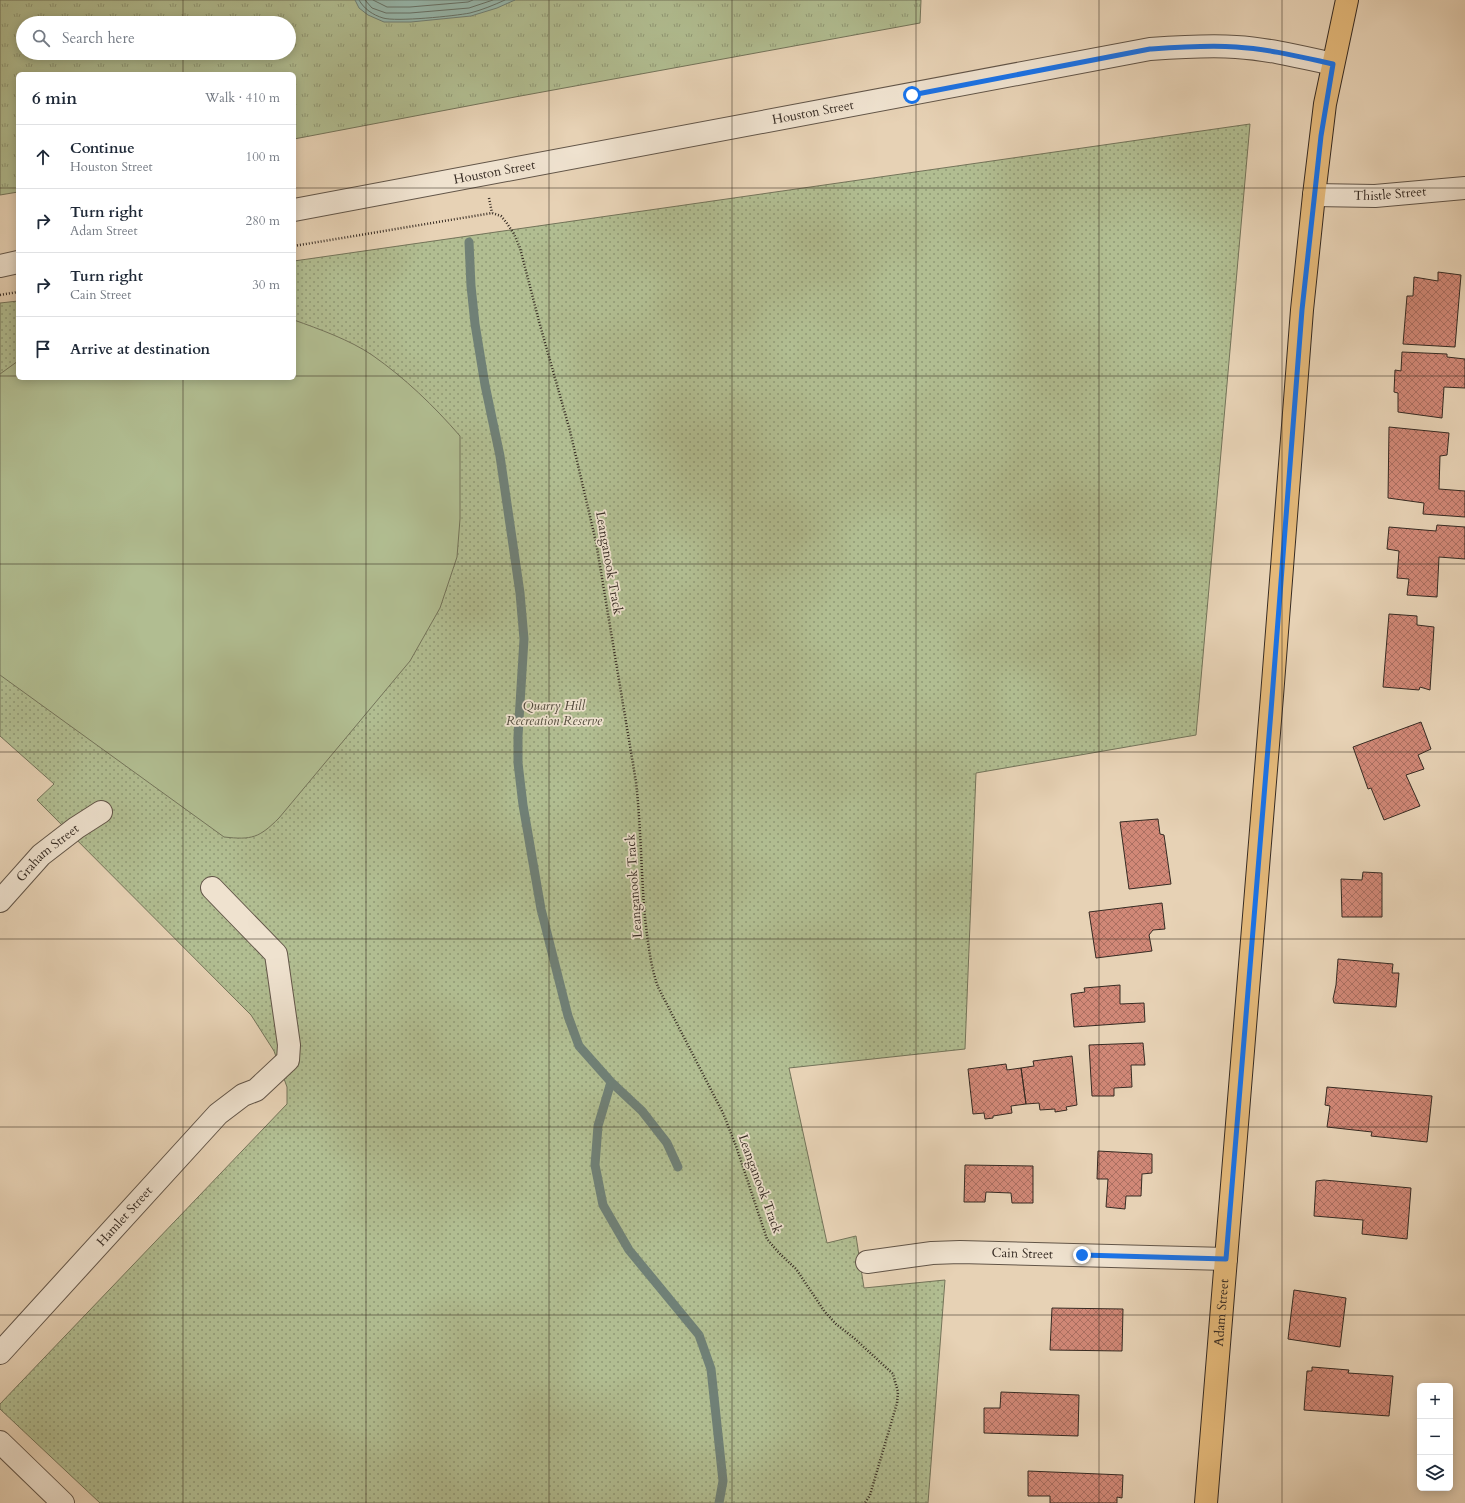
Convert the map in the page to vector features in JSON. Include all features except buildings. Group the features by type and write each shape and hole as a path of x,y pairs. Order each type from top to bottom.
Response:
{"main road":[{"name":"Adam Street","path":"1206,1503 1271,711 1302,310 1325,104 1347,0"}],"street":[{"name":"Houston Street","path":"296,210 1150,49 1210,45 1238,47 1270,51 1333,64"},
{"name":"Thistle Street","path":"1314,195 1375,196 1465,188"},
{"path":"0,266 16,262"},
{"name":"Graham Street","path":"0,901 40,855 76,828 101,812"},
{"name":"Hamlet Street","path":"0,1353 218,1114 243,1095 256,1090 288,1060 289,1045 276,954 212,888"},
{"name":"Cain Street","path":"867,1262 932,1253 960,1252 1226,1259"},
{"path":"0,1442 63,1503"}],"path":[{"name":"Leanganook Track","path":"296,246 492,213 501,216 514,234 520,248 570,432 596,542 636,782 639,805 642,884 648,944 654,975 661,993 723,1113 767,1239 796,1270 832,1320 893,1374 896,1383 898,1403 870,1495 866,1503"},
{"path":"0,295 16,292"}],"green space":[{"path":"0,0 921,0 920,23 296,139 296,72 16,72 16,192 0,195"},
{"name":"Quarry Hill Recreation Reserve","path":"1250,124 1196,735 976,773 965,1049 789,1068 827,1243 856,1236 864,1288 945,1280 928,1503 100,1503 0,1409 0,1404 287,1104 287,1087 274,1051 251,1015 37,800 54,784 0,736 0,303 16,301 16,380 296,380 296,261"},
{"path":"296,321 344,340 372,355 419,393 460,436 460,519 457,557 440,608 410,661 279,818 260,834 248,838 224,837 0,675 0,374 16,362 16,380 296,380"}],"water":[{"path":"355,0 515,0 497,8 471,16 411,22 384,22 368,15 359,8"}],"waterway":[{"path":"469,242 471,286 475,324 485,385 500,456 520,593 524,639 518,736 518,763 523,805 541,909 568,1016 579,1046 611,1082 642,1111 667,1143 678,1167"},
{"path":"611,1082 598,1126 595,1165 603,1205 629,1250 699,1335 711,1369 723,1481 719,1503"}],"route":[{"path":"912,95 1150,49 1182,46 1210,45 1238,47 1270,51 1333,64 1325,104 1302,310 1226,1259 1082,1255"}]}
